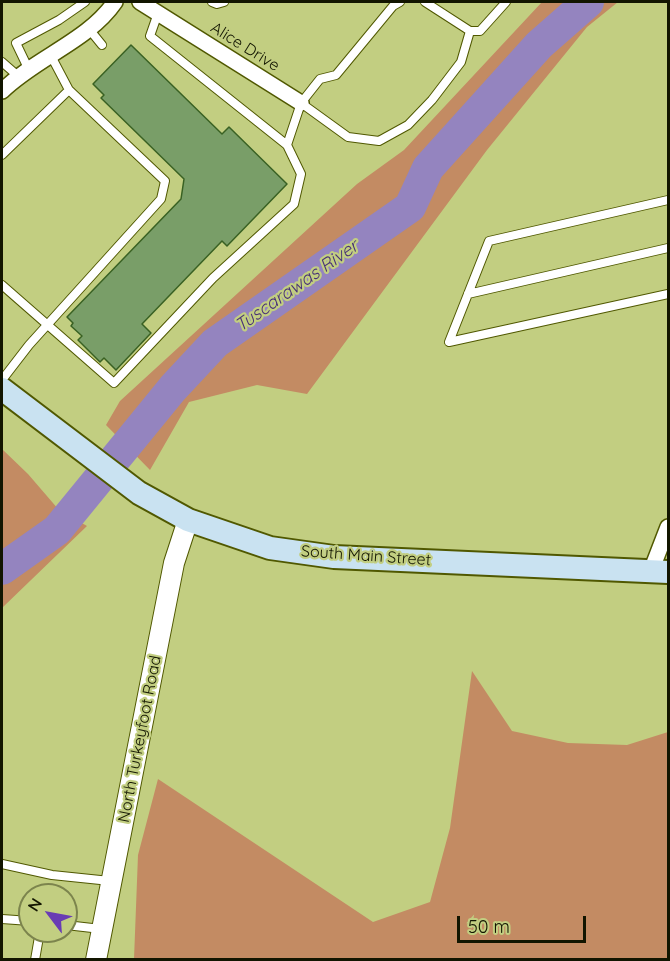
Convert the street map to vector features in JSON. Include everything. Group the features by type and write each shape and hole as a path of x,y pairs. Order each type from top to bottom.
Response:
{"main road":[{"name":"South Main Street","path":"2,389 140,493 188,520 270,548 334,557 660,571"}],"street":[{"path":"2,91 23,72 89,29 115,2"},
{"name":"Alice Drive","path":"140,2 301,103"},
{"name":"North Turkeyfoot Road","path":"96,960 174,563 188,520"},
{"path":"660,571 669,527"}],"lane":[{"path":"23,72 16,44 59,20 85,2"},
{"path":"212,2 217,4 224,2"},
{"path":"287,145 301,103 320,79 336,75 393,6 400,2"},
{"path":"425,2 470,31 480,31 506,2"},
{"path":"2,285 114,382 213,278 294,204 301,174 287,145 150,36 158,13"},
{"path":"89,29 102,45"},
{"path":"301,103 348,137 379,141 408,125 432,100 461,62 470,31"},
{"path":"2,380 47,324 161,199 165,181 69,90 50,54"},
{"path":"2,62 23,72"},
{"path":"2,155 69,90"},
{"path":"669,200 489,241 449,342 669,294"},
{"path":"468,294 669,248"},
{"path":"2,864 52,875 112,881"},
{"path":"2,920 18,921"},
{"path":"78,926 102,929"},
{"path":"35,960 38,943"}],"shaded area":[{"path":"542,2 618,2 587,27 487,150 307,394 257,385 189,402 150,470 106,425 120,401 357,184 404,150"},
{"path":"2,449 28,474 59,510 87,526 2,608"},
{"path":"472,671 512,731 568,743 627,745 668,732 668,959 134,959 138,855 158,779 373,922 430,902 450,828"}],"building":[{"path":"131,45 222,134 229,127 287,184 227,246 222,241 142,324 151,333 116,370 104,358 100,362 78,340 82,336 71,326 73,323 67,317 181,199 184,179 101,98 104,95 93,84"}],"waterway":[{"name":"Tuscarawas River","path":"2,569 57,530 173,388 215,343 410,207 428,168 539,45 588,2"}]}
